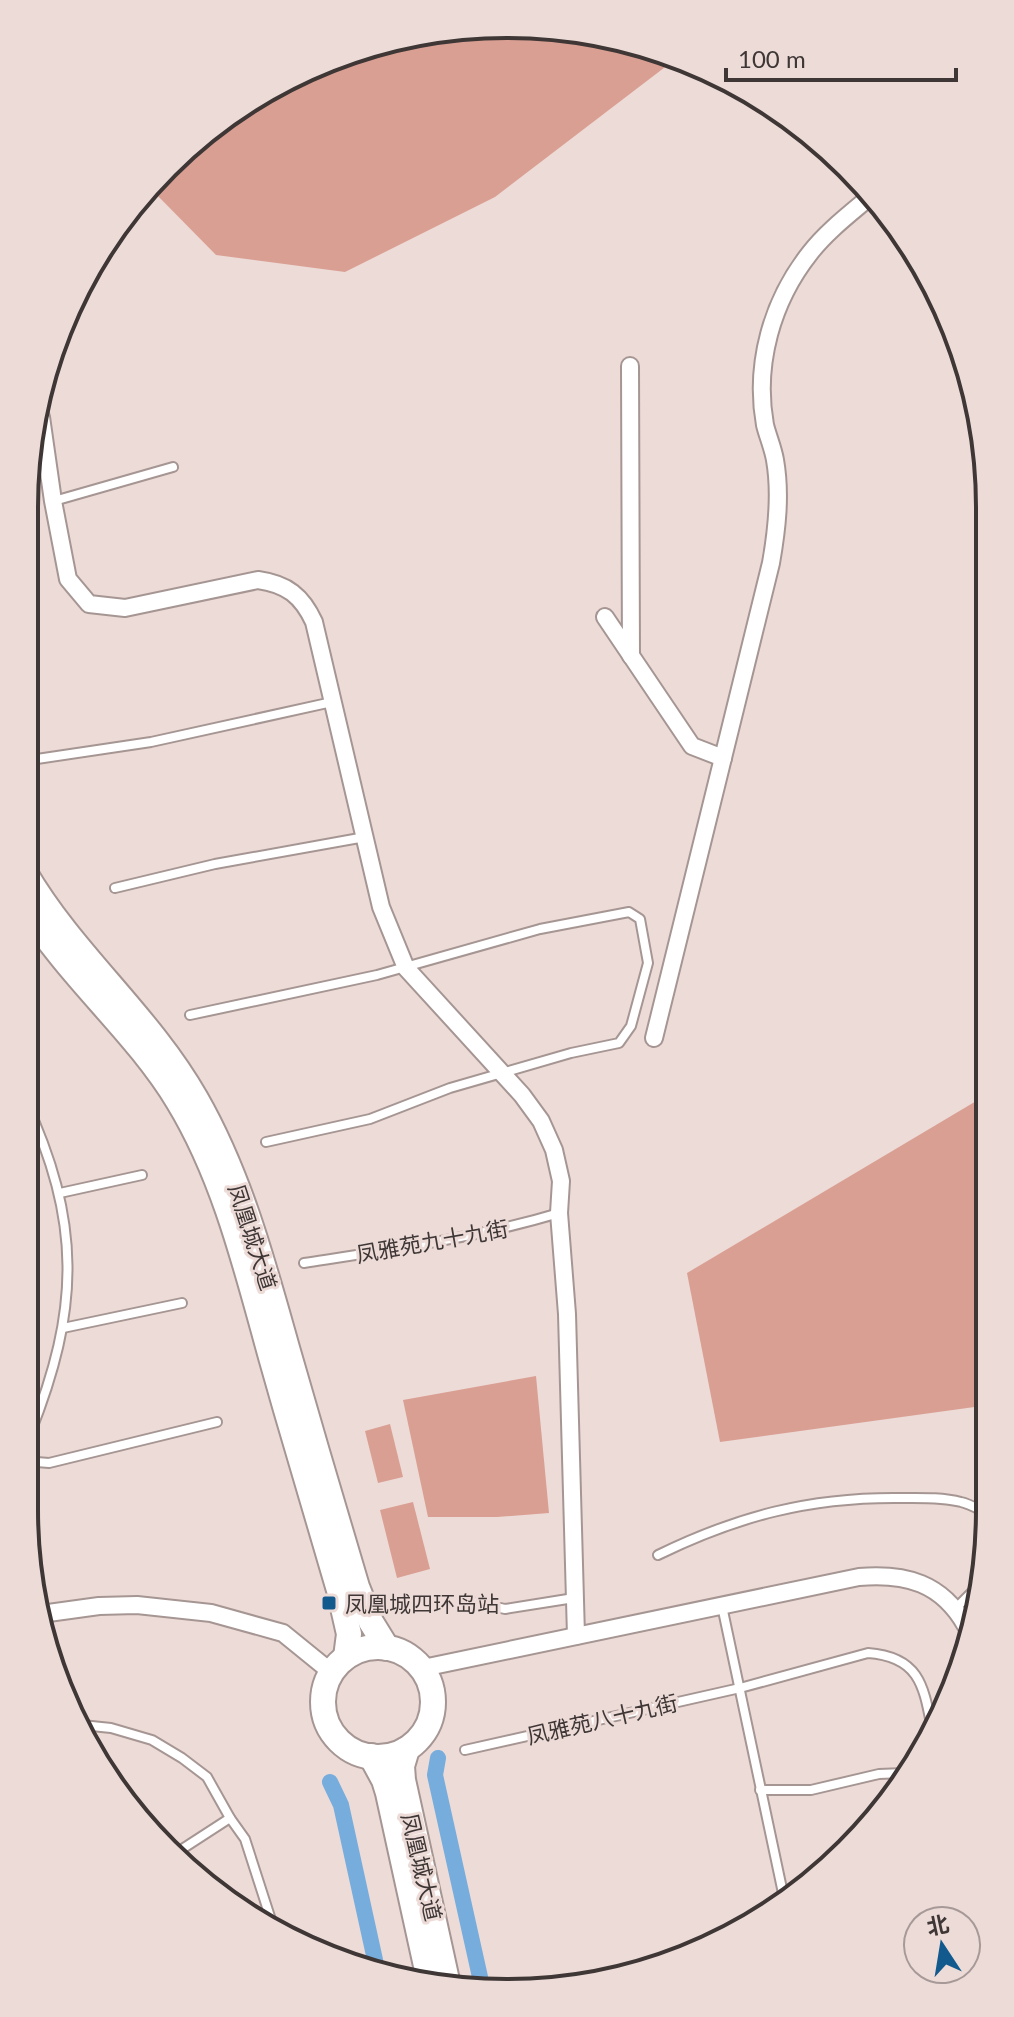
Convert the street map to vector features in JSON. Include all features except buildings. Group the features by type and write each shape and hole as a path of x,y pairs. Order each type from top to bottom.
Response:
{"main road":[{"name":"凤凰城大道","path":"38,892 77,949 181,1073 213,1132 242,1199 256,1243 357,1587 371,1622 387,1648"},
{"name":"凤凰城大道","path":"38,923 61,956 154,1065 179,1102 201,1146 240,1248 339,1590 349,1634 339,1664"},
{"path":"365,1647 387,1648 413,1658 423,1668 431,1684 434,1702 431,1721 421,1737 407,1749 384,1757 353,1752 338,1741 327,1726 322,1708 324,1689 339,1664 365,1647"},
{"name":"凤凰城大道","path":"407,1749 402,1766 403,1780 446,1975"},
{"name":"凤凰城大道","path":"371,1756 388,1793 427,1972"}],"street":[{"path":"654,1038 777,529 775,460 765,424 762,388 765,351 774,315 790,282 811,252 864,203"},
{"path":"630,366 631,656"},
{"path":"44,436 68,579 89,604 125,608 258,580 277,583 293,591 306,605 314,622 381,907 406,968 541,1121 554,1150 561,1181 559,1213 567,1314 576,1636"},
{"path":"605,617 692,746 723,758"},
{"path":"423,1668 859,1577 886,1575 912,1580 936,1591 956,1608 963,1620"},
{"path":"50,1613 137,1605 211,1613 283,1633 339,1664"}],"lane":[{"path":"53,501 173,467"},
{"path":"38,759 151,742 333,702"},
{"path":"115,888 265,854 366,837"},
{"path":"190,1015 406,968 540,929 629,912 640,919 648,963 634,1015 626,1037 619,1043 571,1053 450,1088 370,1119 266,1142"},
{"path":"38,1128 60,1193 67,1238 68,1283 55,1367 38,1413"},
{"path":"60,1193 142,1175"},
{"name":"凤雅苑九十九街","path":"304,1263 461,1237 559,1213"},
{"path":"63,1328 182,1303"},
{"path":"38,1462 49,1463 217,1422"},
{"path":"658,1555 719,1527 757,1514 809,1503 862,1497 916,1498 961,1502 976,1508"},
{"path":"956,1608 968,1596"},
{"path":"468,1601 505,1609 575,1598"},
{"path":"721,1605 782,1890"},
{"name":"凤雅苑八十九街","path":"465,1750 740,1688 868,1653 888,1654 906,1663 919,1678 928,1716"},
{"path":"91,1726 111,1728 152,1740 207,1777 245,1839 269,1914"},
{"path":"760,1790 811,1790 879,1774 895,1773"},
{"path":"182,1849 230,1818"}],"shaded area":[{"path":"507,38 598,47 666,66 495,197 345,272 216,255 157,195 198,154 246,117 328,74 416,47"},
{"path":"976,1101 976,1407 720,1442 687,1273"},
{"path":"536,1376 549,1513 428,1517 403,1400"},
{"path":"390,1424 403,1477 378,1483 365,1431"},
{"path":"413,1502 430,1569 397,1578 380,1510"}],"waterway":[{"path":"438,1758 435,1775 480,1978"},
{"path":"330,1782 341,1805 375,1960"}],"place":[{"name":"凤凰城四环岛站","path":"329,1603"}]}
